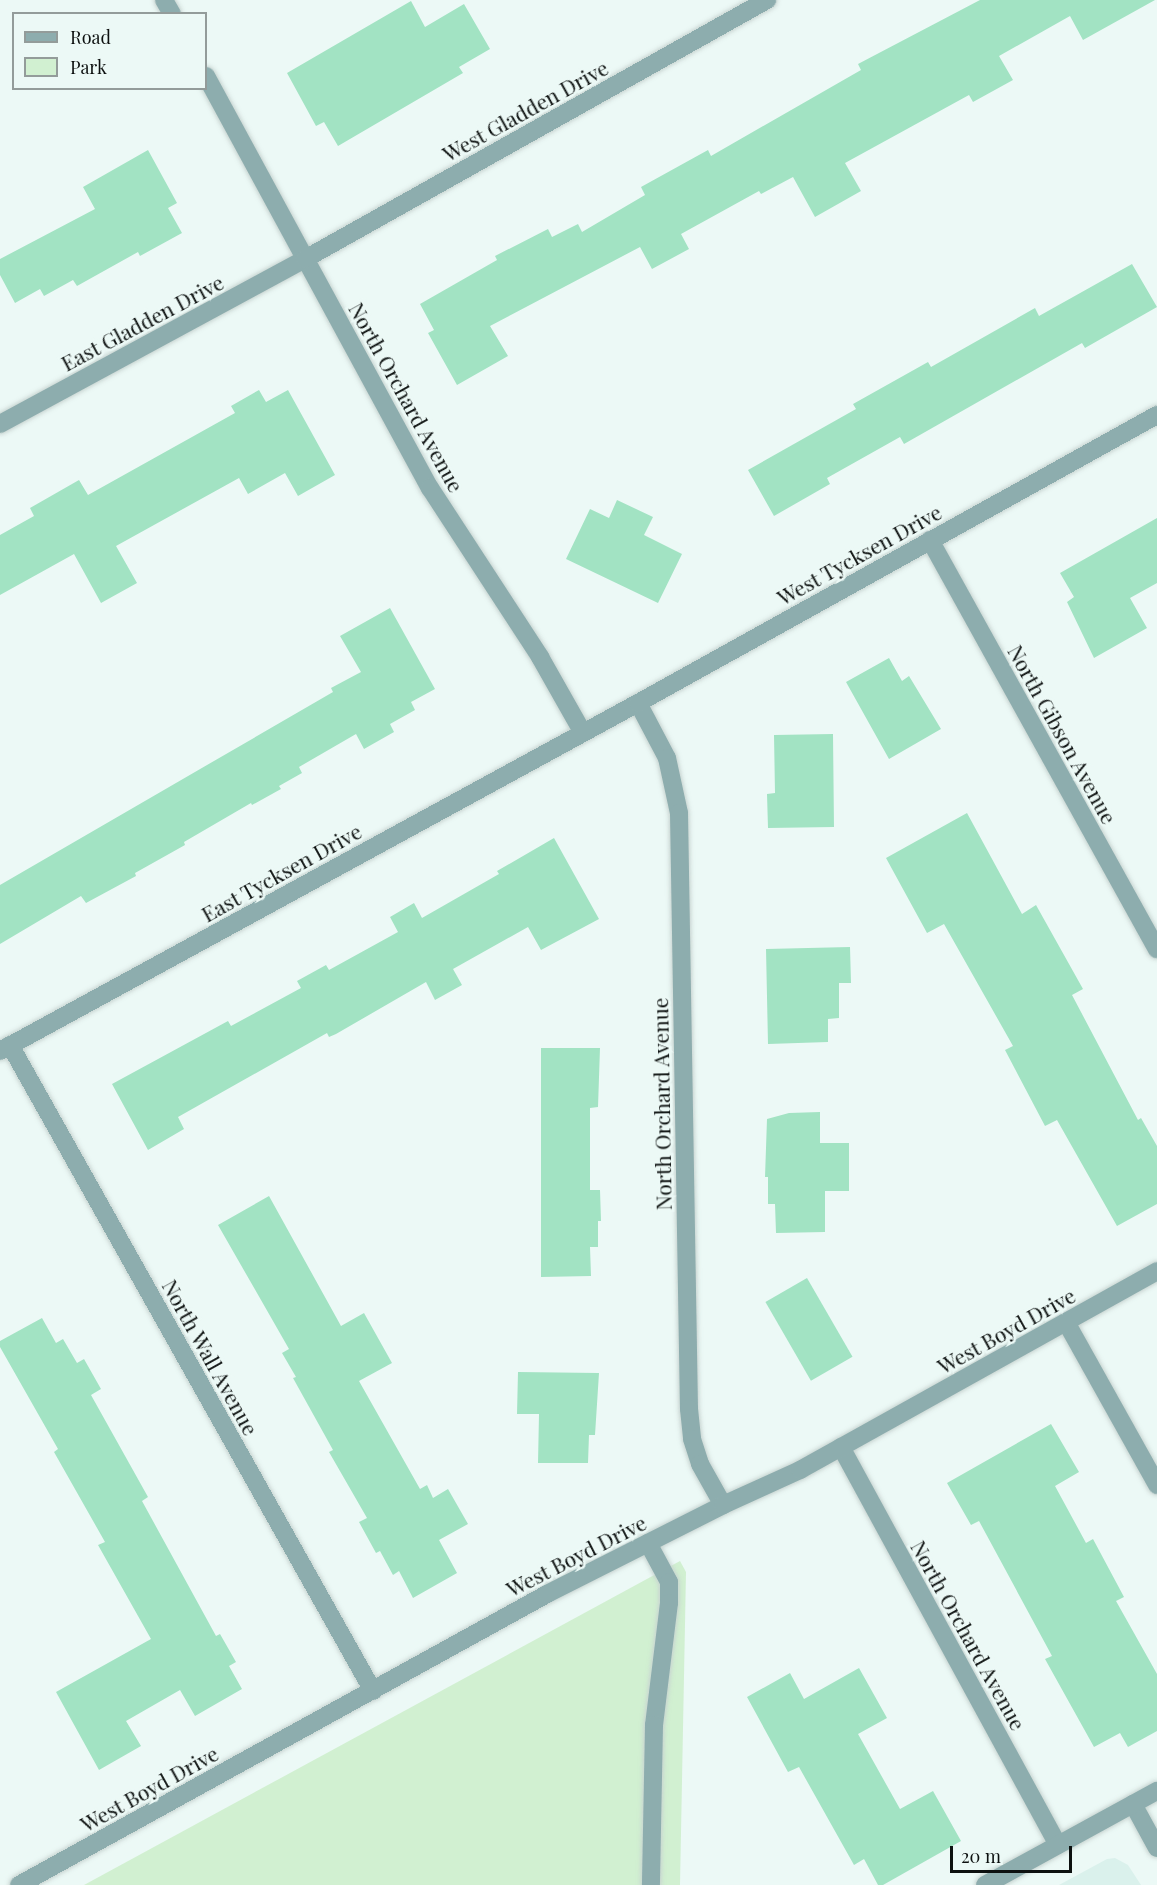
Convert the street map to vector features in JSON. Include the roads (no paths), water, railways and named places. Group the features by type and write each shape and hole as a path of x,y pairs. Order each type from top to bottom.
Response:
{"street":[{"name":"West Gladden Drive","path":"305,259 767,0"},
{"name":"North Orchard Avenue","path":"207,78 430,488 540,657 583,733"},
{"name":"East Gladden Drive","path":"0,424 305,259"},
{"name":"West Tycksen Drive","path":"583,733 1157,415"},
{"name":"North Gibson Avenue","path":"930,540 1157,950"},
{"name":"North Orchard Avenue","path":"638,703 667,758 679,813 689,1409 692,1438 700,1464 723,1505"},
{"name":"East Tycksen Drive","path":"5,1048 583,733"},
{"name":"North Wall Avenue","path":"5,1048 373,1691"},
{"name":"West Boyd Drive","path":"19,1885 547,1594 723,1505 800,1470 1157,1271"},
{"path":"1066,1322 1157,1485"},
{"name":"North Orchard Avenue","path":"841,1447 1058,1845"},
{"path":"648,1543 669,1582 669,1603 654,1725 651,1885"},
{"path":"985,1885 1157,1791"},
{"path":"1133,1804 1157,1848"}]}
